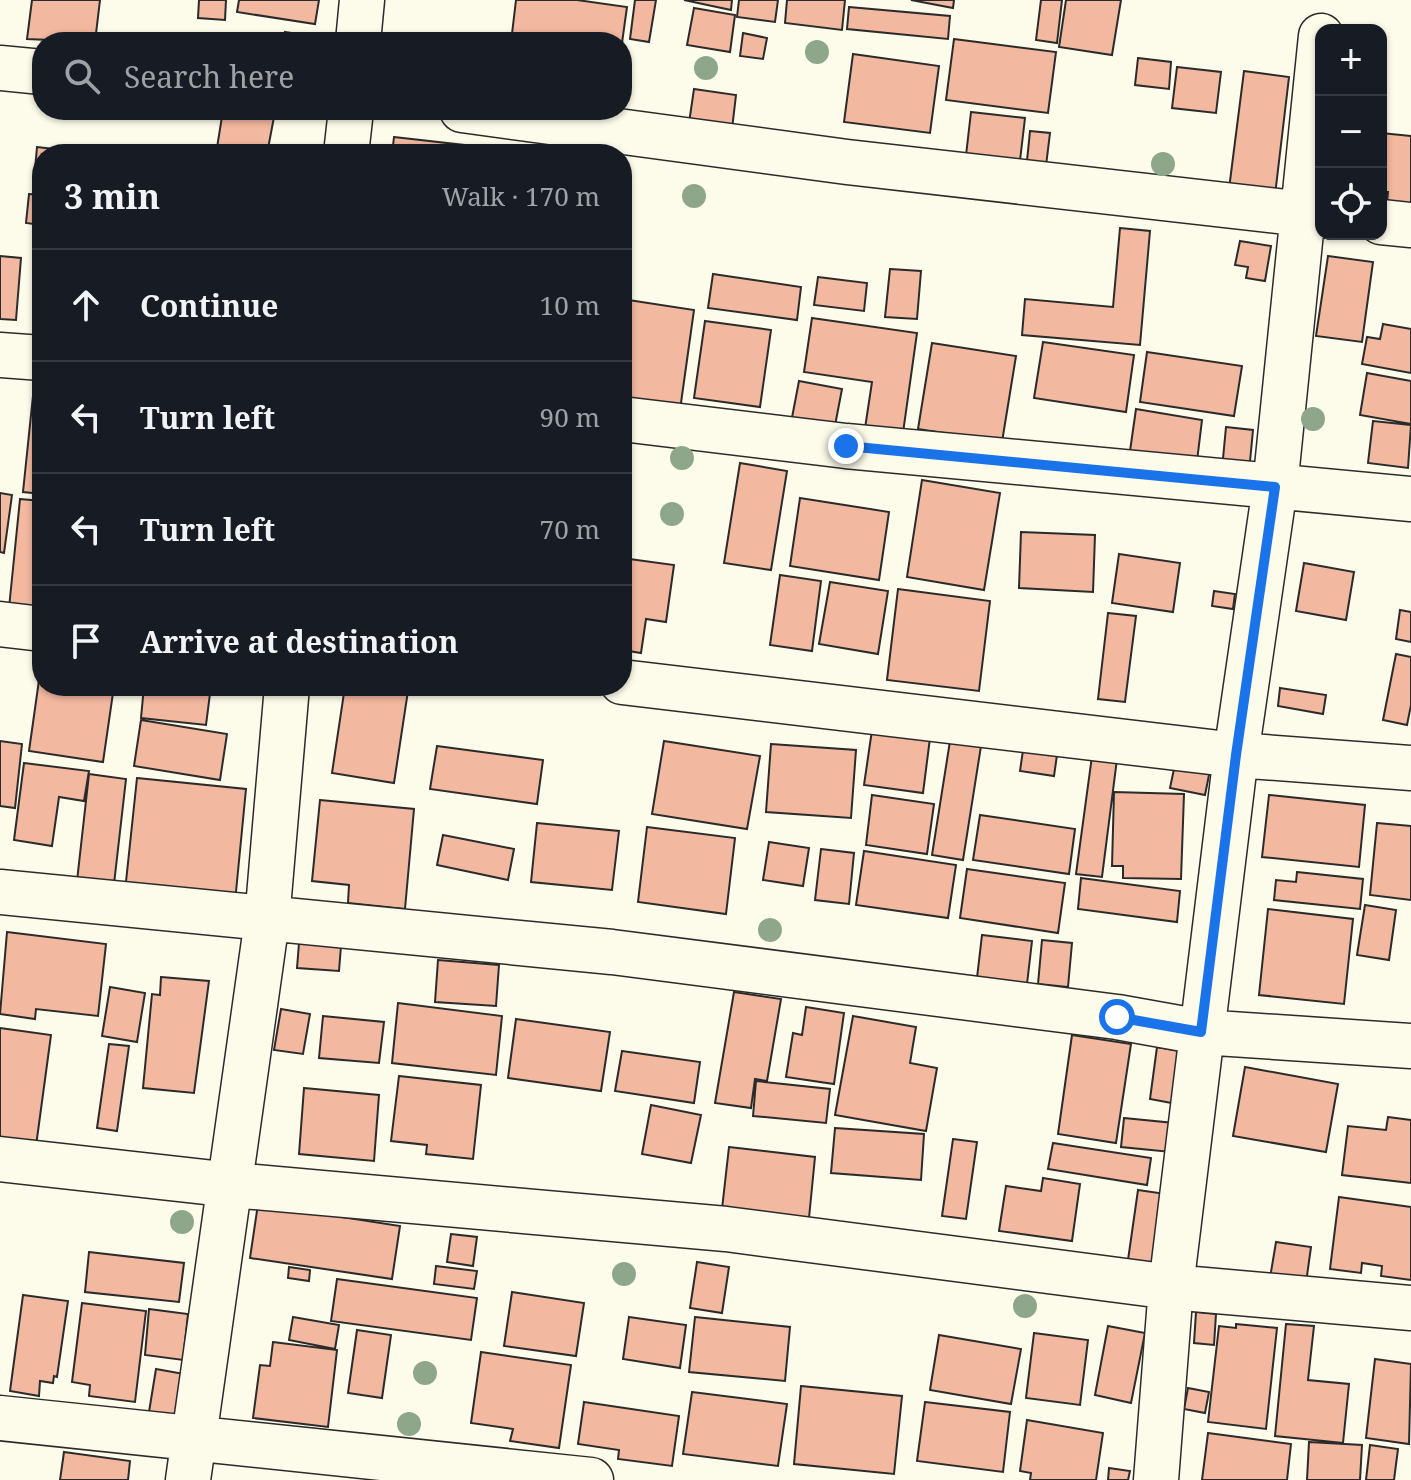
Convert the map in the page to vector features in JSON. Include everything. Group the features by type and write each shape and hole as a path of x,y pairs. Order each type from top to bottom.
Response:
{"street":[{"path":"359,32 362,0"},
{"path":"1322,24 1325,0"},
{"path":"0,68 32,71"},
{"path":"1156,1480 1171,1287 1201,1032 1236,755 1312,215 1318,96"},
{"path":"347,144 350,120"},
{"path":"536,120 847,162 1312,215"},
{"path":"1387,223 1411,225"},
{"path":"0,355 32,357"},
{"path":"632,420 846,446 1411,499"},
{"path":"0,624 32,628"},
{"path":"632,683 1236,755 1411,768"},
{"path":"188,1480 191,1436 232,1185 267,920 286,696"},
{"path":"0,892 612,952 1117,1017 1201,1032 1411,1046"},
{"path":"0,1159 232,1185 726,1229 1171,1287 1411,1308"},
{"path":"0,1418 591,1480"}],"building":[{"path":"32,0 100,0 96,32 32,32 32,39 27,39"},
{"path":"199,0 226,0 225,20 198,18"},
{"path":"239,0 319,0 315,24 237,12"},
{"path":"516,0 577,0 627,7 624,32 512,32"},
{"path":"635,0 656,0 649,42 632,39"},
{"path":"684,0 732,0 731,10"},
{"path":"739,0 778,0 775,22 737,17"},
{"path":"787,0 845,0 842,30 785,23"},
{"path":"911,0 954,0 953,8"},
{"path":"1041,0 1062,0 1057,43 1036,40"},
{"path":"1066,0 1121,0 1112,55 1059,47"},
{"path":"849,7 950,16 948,39 847,29"},
{"path":"694,8 735,15 730,52 687,45"},
{"path":"743,33 767,38 763,59 740,56"},
{"path":"954,39 1056,52 1048,113 946,100"},
{"path":"853,54 939,66 930,133 844,122"},
{"path":"1138,58 1171,62 1169,89 1135,85"},
{"path":"1177,67 1221,72 1216,113 1172,108"},
{"path":"1244,71 1289,77 1275,195 1229,189"},
{"path":"694,89 736,95 732,129 689,123"},
{"path":"971,112 1025,118 1019,169 965,164"},
{"path":"221,120 273,120 269,144 218,144"},
{"path":"1030,131 1050,133 1045,174 1026,171"},
{"path":"1387,134 1411,136 1411,205 1387,203"},
{"path":"394,137 455,144 393,144"},
{"path":"29,194 32,194 32,224 26,223"},
{"path":"1120,228 1150,231 1140,345 1022,335 1025,299 1113,307"},
{"path":"1240,241 1271,246 1265,281 1246,278 1248,267 1235,265"},
{"path":"0,256 21,258 16,320 0,319"},
{"path":"1328,256 1373,262 1362,342 1316,336"},
{"path":"890,269 921,271 917,319 885,317"},
{"path":"713,274 801,287 797,320 708,308"},
{"path":"818,277 867,283 864,311 814,305"},
{"path":"632,301 694,310 680,410 632,403"},
{"path":"812,318 917,333 902,440 864,435 872,382 804,372"},
{"path":"705,321 771,330 760,407 694,398"},
{"path":"1383,324 1411,329 1411,373 1362,364 1367,337 1380,339"},
{"path":"1043,342 1134,355 1126,412 1034,398"},
{"path":"932,343 1016,356 1002,442 918,429"},
{"path":"1147,352 1242,366 1234,416 1140,402"},
{"path":"1367,373 1411,381 1411,424 1360,415"},
{"path":"799,381 842,389 833,436 790,428"},
{"path":"32,405 32,493 23,492"},
{"path":"1136,409 1202,420 1197,461 1130,451"},
{"path":"1373,421 1411,425 1408,468 1368,463"},
{"path":"1226,427 1253,430 1249,472 1222,469"},
{"path":"740,463 787,471 771,570 724,563"},
{"path":"922,480 1000,493 984,590 907,577"},
{"path":"0,493 12,495 4,553 0,552"},
{"path":"800,498 889,512 879,580 790,566"},
{"path":"20,499 32,500 32,610 9,608"},
{"path":"1021,532 1095,535 1093,592 1019,588"},
{"path":"1119,554 1180,563 1173,612 1112,603"},
{"path":"632,559 674,565 666,622 646,619 641,653 632,652"},
{"path":"1304,563 1354,572 1346,620 1296,611"},
{"path":"780,575 821,581 812,651 770,645"},
{"path":"830,582 888,591 878,654 819,644"},
{"path":"898,589 990,601 979,691 887,680"},
{"path":"1214,591 1235,594 1233,609 1212,606"},
{"path":"1400,610 1411,612 1411,642 1396,639"},
{"path":"1108,613 1136,616 1125,702 1098,699"},
{"path":"1396,654 1411,657 1411,705 1407,725 1383,720"},
{"path":"1280,688 1326,695 1323,714 1278,706"},
{"path":"37,696 113,696 103,762 29,751"},
{"path":"143,696 210,696 206,725 141,718"},
{"path":"344,696 407,696 394,783 332,773"},
{"path":"141,720 227,734 220,780 134,766"},
{"path":"872,730 930,738 923,793 864,785"},
{"path":"0,741 22,744 15,808 0,806"},
{"path":"664,741 760,756 747,829 652,814"},
{"path":"950,741 981,746 963,860 932,855"},
{"path":"771,744 856,750 851,818 766,812"},
{"path":"437,746 543,760 537,804 430,789"},
{"path":"1023,750 1057,755 1054,776 1020,771"},
{"path":"1092,756 1117,759 1102,877 1076,874"},
{"path":"24,763 89,771 84,801 59,797 52,846 14,840"},
{"path":"1175,764 1210,770 1205,795 1170,788"},
{"path":"89,774 126,779 114,884 77,881"},
{"path":"137,778 246,789 235,902 125,891"},
{"path":"1114,792 1184,794 1181,879 1123,878 1123,866 1112,866"},
{"path":"872,795 934,804 927,854 866,845"},
{"path":"1269,795 1365,805 1359,867 1262,857"},
{"path":"320,800 414,809 405,909 348,903 349,885 312,881"},
{"path":"980,815 1075,829 1069,874 973,860"},
{"path":"537,823 619,831 612,890 531,882"},
{"path":"1377,823 1411,826 1411,900 1370,895"},
{"path":"647,827 735,838 726,914 638,902"},
{"path":"443,835 514,849 508,880 437,865"},
{"path":"769,842 809,848 803,886 763,880"},
{"path":"821,849 854,853 849,904 815,900"},
{"path":"864,851 956,865 948,918 856,905"},
{"path":"967,869 1065,883 1058,933 960,918"},
{"path":"1297,872 1363,879 1360,909 1274,900 1276,880 1296,882"},
{"path":"1081,878 1180,891 1177,922 1078,909"},
{"path":"1365,905 1396,910 1389,960 1357,955"},
{"path":"1268,909 1353,919 1344,1004 1259,995"},
{"path":"7,932 106,944 98,1016 36,1009 35,1019 0,1014"},
{"path":"982,935 1032,941 1027,984 977,978"},
{"path":"1042,940 1072,943 1068,987 1038,984"},
{"path":"299,943 341,946 339,971 297,968"},
{"path":"438,960 499,965 496,1006 435,1002"},
{"path":"161,977 209,981 194,1093 143,1088 152,994 160,995"},
{"path":"110,987 145,993 137,1042 102,1036"},
{"path":"734,992 781,999 767,1081 755,1079 751,1108 715,1103"},
{"path":"398,1003 502,1016 496,1075 392,1063"},
{"path":"806,1007 844,1013 834,1084 786,1077 793,1033 802,1035"},
{"path":"281,1009 310,1014 303,1054 274,1050"},
{"path":"323,1016 384,1022 379,1063 319,1058"},
{"path":"853,1016 916,1027 910,1063 937,1068 926,1131 835,1115"},
{"path":"516,1019 610,1032 601,1091 508,1078"},
{"path":"0,1028 51,1035 36,1146 0,1141"},
{"path":"1072,1035 1131,1044 1116,1143 1058,1134"},
{"path":"109,1044 129,1046 117,1131 97,1128"},
{"path":"1157,1047 1185,1052 1177,1104 1150,1099"},
{"path":"622,1051 700,1062 694,1103 615,1091"},
{"path":"1245,1067 1338,1084 1326,1152 1233,1136"},
{"path":"399,1076 481,1085 473,1159 426,1154 427,1145 391,1141"},
{"path":"756,1081 830,1089 826,1123 753,1116"},
{"path":"304,1088 379,1095 374,1161 299,1154"},
{"path":"651,1105 701,1115 691,1163 642,1154"},
{"path":"1388,1117 1411,1120 1411,1183 1342,1175 1348,1126 1386,1130"},
{"path":"1124,1118 1174,1123 1171,1152 1121,1147"},
{"path":"835,1128 924,1134 921,1180 831,1173"},
{"path":"953,1139 977,1142 966,1219 942,1216"},
{"path":"1053,1143 1151,1158 1147,1185 1048,1169"},
{"path":"729,1147 815,1157 809,1218 722,1209"},
{"path":"1043,1178 1080,1184 1072,1241 999,1231 1006,1186 1041,1191"},
{"path":"1138,1190 1166,1194 1155,1265 1128,1260"},
{"path":"1339,1197 1411,1207 1411,1280 1381,1276 1382,1266 1362,1263 1361,1273 1330,1269"},
{"path":"258,1204 400,1226 392,1279 250,1258"},
{"path":"451,1234 477,1237 473,1266 447,1262"},
{"path":"1276,1242 1311,1247 1306,1283 1270,1278"},
{"path":"89,1252 184,1263 179,1302 85,1292"},
{"path":"697,1262 729,1267 722,1313 690,1308"},
{"path":"436,1266 477,1271 474,1289 434,1284"},
{"path":"289,1267 310,1270 309,1281 288,1278"},
{"path":"337,1279 477,1298 471,1340 331,1321"},
{"path":"512,1292 584,1303 576,1356 504,1346"},
{"path":"23,1295 68,1301 57,1377 54,1376 53,1383 40,1381 39,1396 10,1391"},
{"path":"82,1303 146,1311 135,1402 89,1396 90,1385 72,1382"},
{"path":"149,1309 188,1314 183,1360 145,1355"},
{"path":"1196,1312 1216,1314 1214,1345 1194,1343"},
{"path":"293,1317 339,1325 335,1349 289,1340"},
{"path":"629,1317 686,1325 680,1368 623,1359"},
{"path":"695,1317 790,1327 785,1381 689,1372"},
{"path":"1236,1324 1277,1328 1266,1429 1208,1422 1219,1326 1236,1328"},
{"path":"1286,1324 1314,1326 1308,1380 1349,1384 1343,1443 1275,1436"},
{"path":"1108,1326 1145,1333 1131,1403 1095,1395"},
{"path":"357,1330 391,1335 382,1398 348,1393"},
{"path":"1034,1333 1088,1340 1080,1405 1026,1398"},
{"path":"939,1335 1021,1349 1011,1404 930,1390"},
{"path":"273,1342 337,1350 328,1427 253,1418 260,1365 270,1366"},
{"path":"481,1352 571,1365 559,1448 510,1441 513,1429 471,1423"},
{"path":"1375,1359 1411,1364 1409,1444 1366,1438"},
{"path":"156,1369 184,1374 176,1422 148,1418"},
{"path":"801,1386 902,1396 894,1474 794,1464"},
{"path":"1188,1388 1209,1392 1205,1413 1184,1409"},
{"path":"692,1392 787,1404 778,1466 683,1454"},
{"path":"584,1402 679,1416 672,1466 618,1459 619,1450 578,1444"},
{"path":"925,1402 1010,1412 1003,1472 917,1461"},
{"path":"1027,1420 1103,1433 1096,1480 1030,1480 1031,1473 1020,1471"},
{"path":"1208,1433 1291,1444 1287,1480 1202,1480"},
{"path":"1309,1442 1362,1445 1360,1480 1307,1480"},
{"path":"1370,1445 1398,1449 1394,1480 1366,1480"},
{"path":"64,1452 130,1461 128,1480 60,1480"},
{"path":"1109,1468 1130,1471 1128,1480 1108,1480"}],"route":[{"path":"846,446 1275,487 1236,755 1201,1032 1117,1017"}]}
